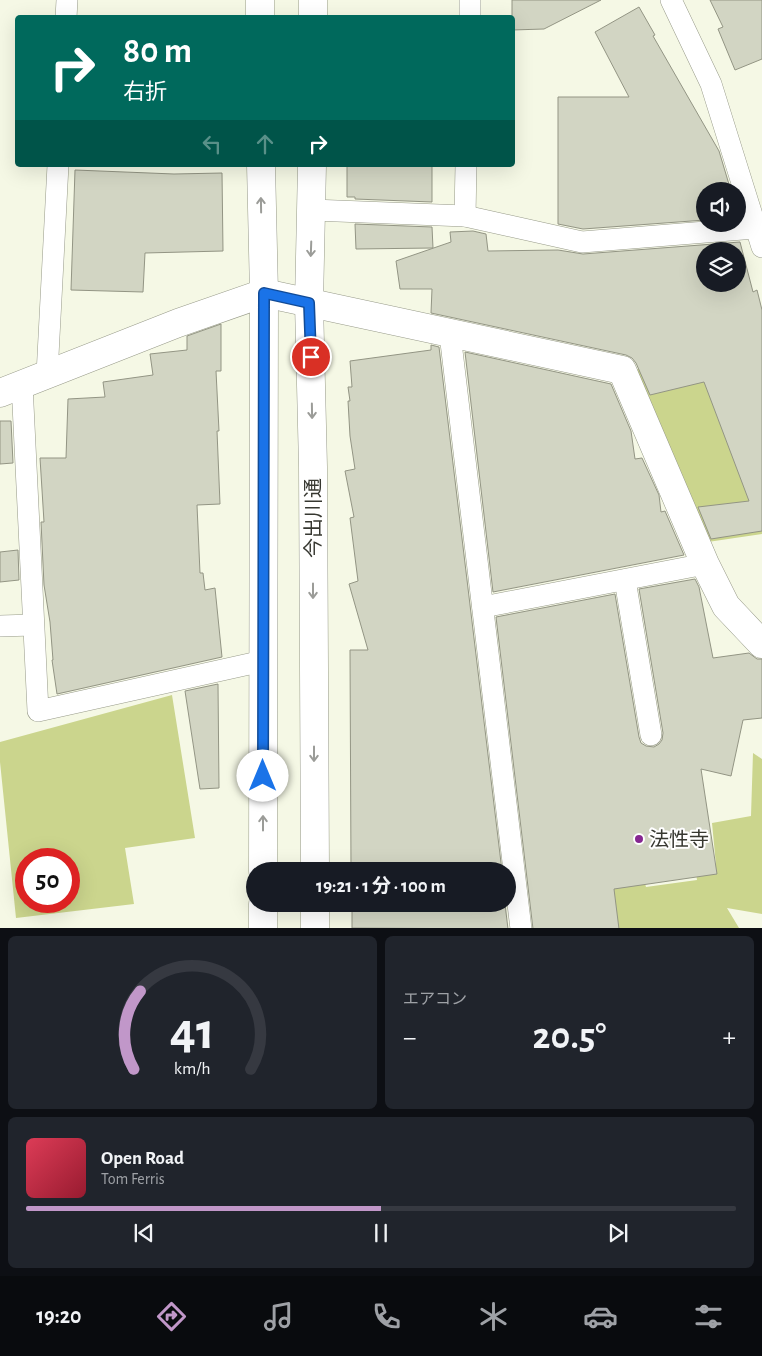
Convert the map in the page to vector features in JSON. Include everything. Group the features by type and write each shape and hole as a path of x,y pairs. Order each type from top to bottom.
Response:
{"main road":[{"path":"260,0 260,15"},
{"path":"313,0 313,15"},
{"path":"261,167 264,293 263,862"},
{"name":"今出川通","path":"312,167 309,303 313,476 315,862"},
{"path":"23,384 178,323 264,293 622,370 705,564 726,606 762,644"},
{"path":"263,912 263,928"},
{"path":"315,912 315,928"}],"lane":[{"path":"66,15 67,0"},
{"path":"470,0 470,15"},
{"path":"670,0 711,84 762,247"},
{"path":"58,167 23,384 38,711 263,661"},
{"path":"465,216 466,167"},
{"path":"312,210 465,216 582,242 755,228"},
{"path":"450,334 521,928"},
{"path":"483,607 705,564"},
{"path":"625,580 651,735"},
{"path":"0,626 33,625"}],"green space":[{"path":"762,319 762,534 701,543 627,373 679,355"},
{"path":"172,695 195,838 125,848 134,904 80,910 80,848 15,848 15,908 0,762 0,742"},
{"path":"753,753 762,759 762,914 727,908 739,928 609,928 614,856 643,876 646,887 697,880 695,868 716,865 712,823 751,816"},
{"path":"15,913 58,913 16,918"}],"building":[{"path":"512,0 601,0 544,29 515,30 515,15 512,15"},
{"path":"710,0 762,0 762,59 735,70 718,29 723,27"},
{"path":"639,7 655,35 653,36 719,151 728,182 696,182 696,221 583,229 558,224 558,97 629,97 595,32"},
{"path":"347,167 432,167 432,202 355,199 355,197 347,197"},
{"path":"75,170 174,174 222,173 223,251 145,253 143,292 71,290"},
{"path":"355,224 432,227 433,248 356,249"},
{"path":"473,231 486,234 488,251 558,250 583,254 696,245 696,292 746,292 746,265 753,292 757,290 762,310 762,531 711,539 698,507 749,501 704,382 650,395 636,363 626,355 431,313 432,289 400,289 396,261 451,242 450,232"},
{"path":"221,324 221,371 216,371 220,504 197,505 200,573 203,573 205,590 215,588 222,657 57,694 52,660 50,622 44,585 41,522 44,522 40,458 66,458 68,399 105,397 103,382 153,375 150,354 187,350 187,336"},
{"path":"431,345 439,347 501,862 351,862 350,650 368,650 349,584 358,581 350,518 354,517 345,471 355,469 350,436 348,401 350,401 348,387 352,387 350,361 431,350"},
{"path":"465,352 611,384 631,431 635,459 642,458 659,495 661,512 665,511 684,555 493,592"},
{"path":"0,421 11,421 13,463 0,464"},
{"path":"18,550 19,580 0,582 0,552"},
{"path":"695,579 699,587 713,658 749,653 757,659 762,659 762,718 743,720 731,776 701,769 717,874 614,889 619,928 533,928 496,617 615,594 639,737 641,743 654,747 662,740 663,733 639,589"},
{"path":"218,684 219,788 200,789 185,691"},
{"path":"352,912 506,912 508,928 352,928"}],"place":[{"name":"法性寺","path":"639,839"}],"route":[{"path":"263,776 264,293 309,303 311,357"}]}
